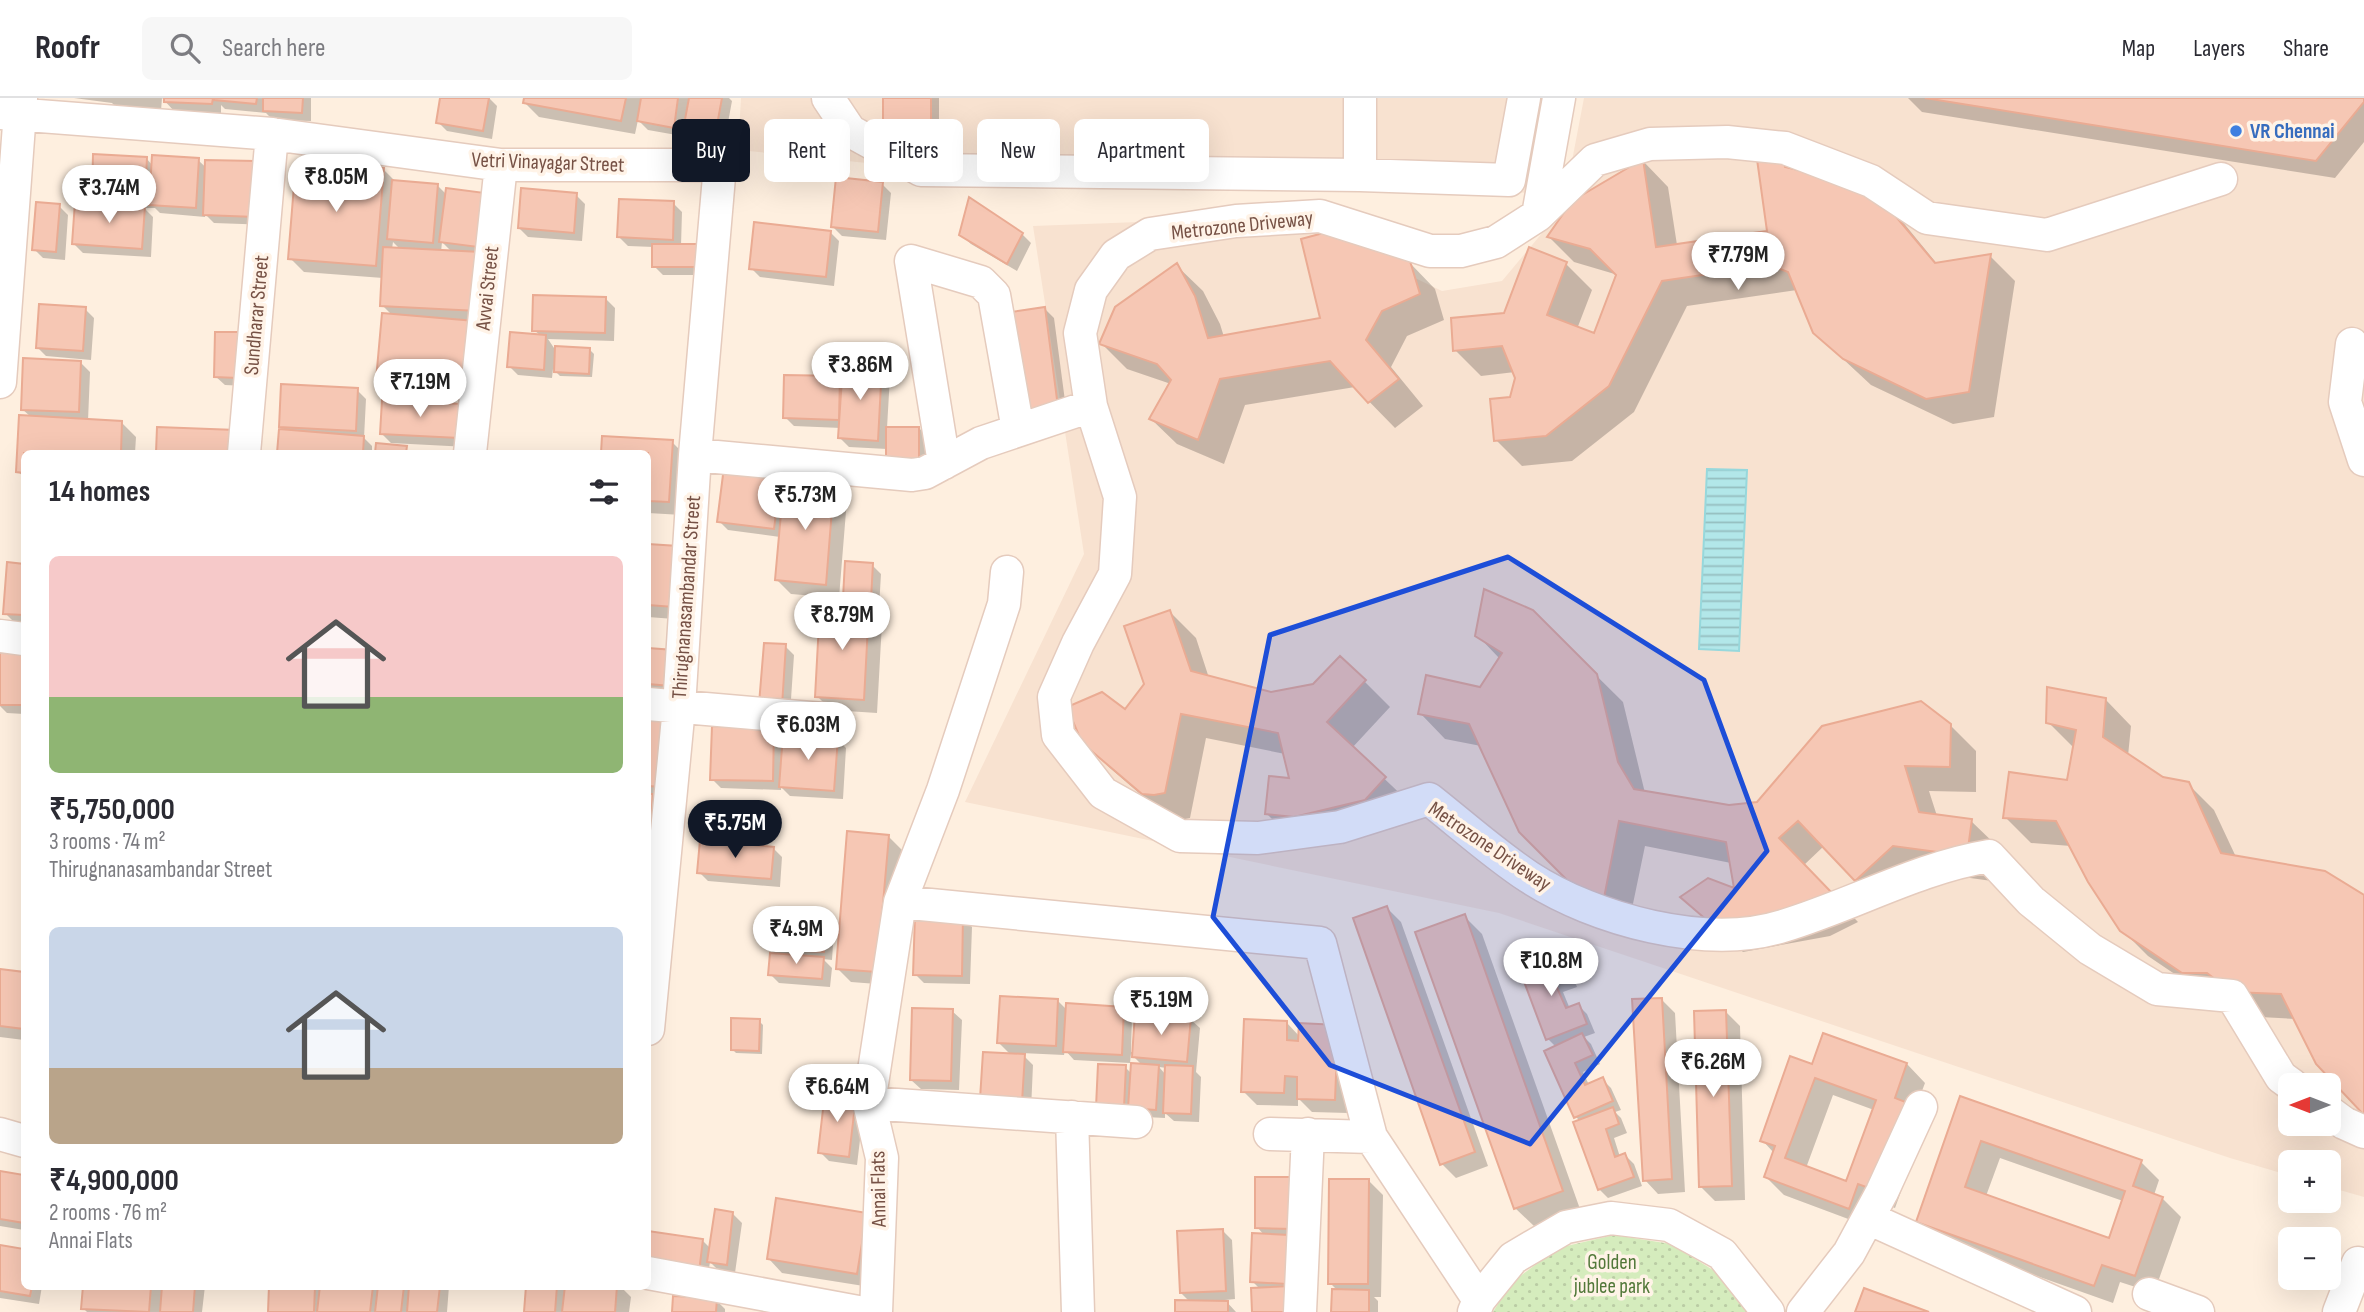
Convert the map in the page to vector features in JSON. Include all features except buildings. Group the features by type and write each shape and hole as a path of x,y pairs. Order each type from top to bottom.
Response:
{"street":[{"path":"828,98 850,131 921,170 1360,175 1509,180 1524,98"},
{"path":"1360,98 1360,175"},
{"path":"1538,215 1559,98"},
{"path":"0,382 13,109"},
{"name":"Vetri Vinayagar Street","path":"13,109 272,134 501,165 672,165"},
{"name":"Sundharar Street","path":"244,450 272,134"},
{"name":"Metrozone Driveway","path":"2221,178 2047,235 1927,218 1871,181 1785,148 1727,142 1650,144 1595,160 1538,215 1496,242 1461,251 1430,251 1320,216 1236,221 1150,234 1116,255 1091,290 1080,333 1091,406 1120,497 1115,574 1078,642 1054,697 1058,735 1103,793 1180,836 1258,838 1340,827 1429,799 1530,877 1599,913 1665,928 1719,936 1782,927 1954,862 1989,856 2031,901 2090,949 2157,989 2232,996 2279,1073"},
{"name":"Avvai Street","path":"470,450 501,165"},
{"name":"Thirugnanasambandar Street","path":"651,998 679,707 695,454 719,182"},
{"path":"944,463 911,261 981,282 994,295 1018,430"},
{"path":"2352,344 2345,402 2364,460"},
{"path":"695,454 912,475 925,473 981,443 1091,406"},
{"name":"Annai Flats","path":"876,1312 882,1158 869,1103 900,902 943,790 1004,604 1007,572"},
{"path":"0,636 21,639"},
{"path":"651,704 823,719"},
{"path":"900,902 1320,943 1371,1137 1476,1306 1513,1258 1566,1227 1611,1218 1669,1225 1723,1254 1768,1312"},
{"path":"869,1103 1136,1122"},
{"path":"1803,1312 1849,1253 1922,1107"},
{"path":"1072,1117 1078,1312"},
{"path":"2342,1122 2364,1132"},
{"path":"0,1134 21,1140"},
{"path":"1270,1134 1371,1137"},
{"path":"1300,1312 1308,1134"},
{"path":"1868,1218 2076,1312"},
{"path":"2339,1312 2358,1263"},
{"path":"651,1274 858,1312"},
{"path":"2149,1294 2198,1312"}],"highlighted area":[{"path":"1508,557 1704,680 1767,851 1530,1144 1330,1065 1213,917 1270,635"}],"shaded area":[{"path":"741,98 1542,98 1530,193 1209,180 1209,119 1074,119 1074,174 1060,174 1060,119 977,119 977,170 963,170 963,119 864,119 864,163 850,161 850,119 764,119 764,153 750,151 750,119 740,119"},
{"path":"1584,98 2364,98 2364,1197 2341,1190 2341,1150 2278,1150 2278,1172 1499,913 965,802 1084,554 1033,226 1165,221 1303,224 1442,291 1502,281 1563,208"}],"green space":[{"name":"Golden jublee park","path":"1614,1235 1671,1244 1721,1275 1748,1312 1493,1312 1511,1283 1558,1248"}],"water":[{"path":"1707,469 1747,470 1739,651 1699,649"}],"place":[{"name":"VR Chennai","path":"2236,131"}]}
